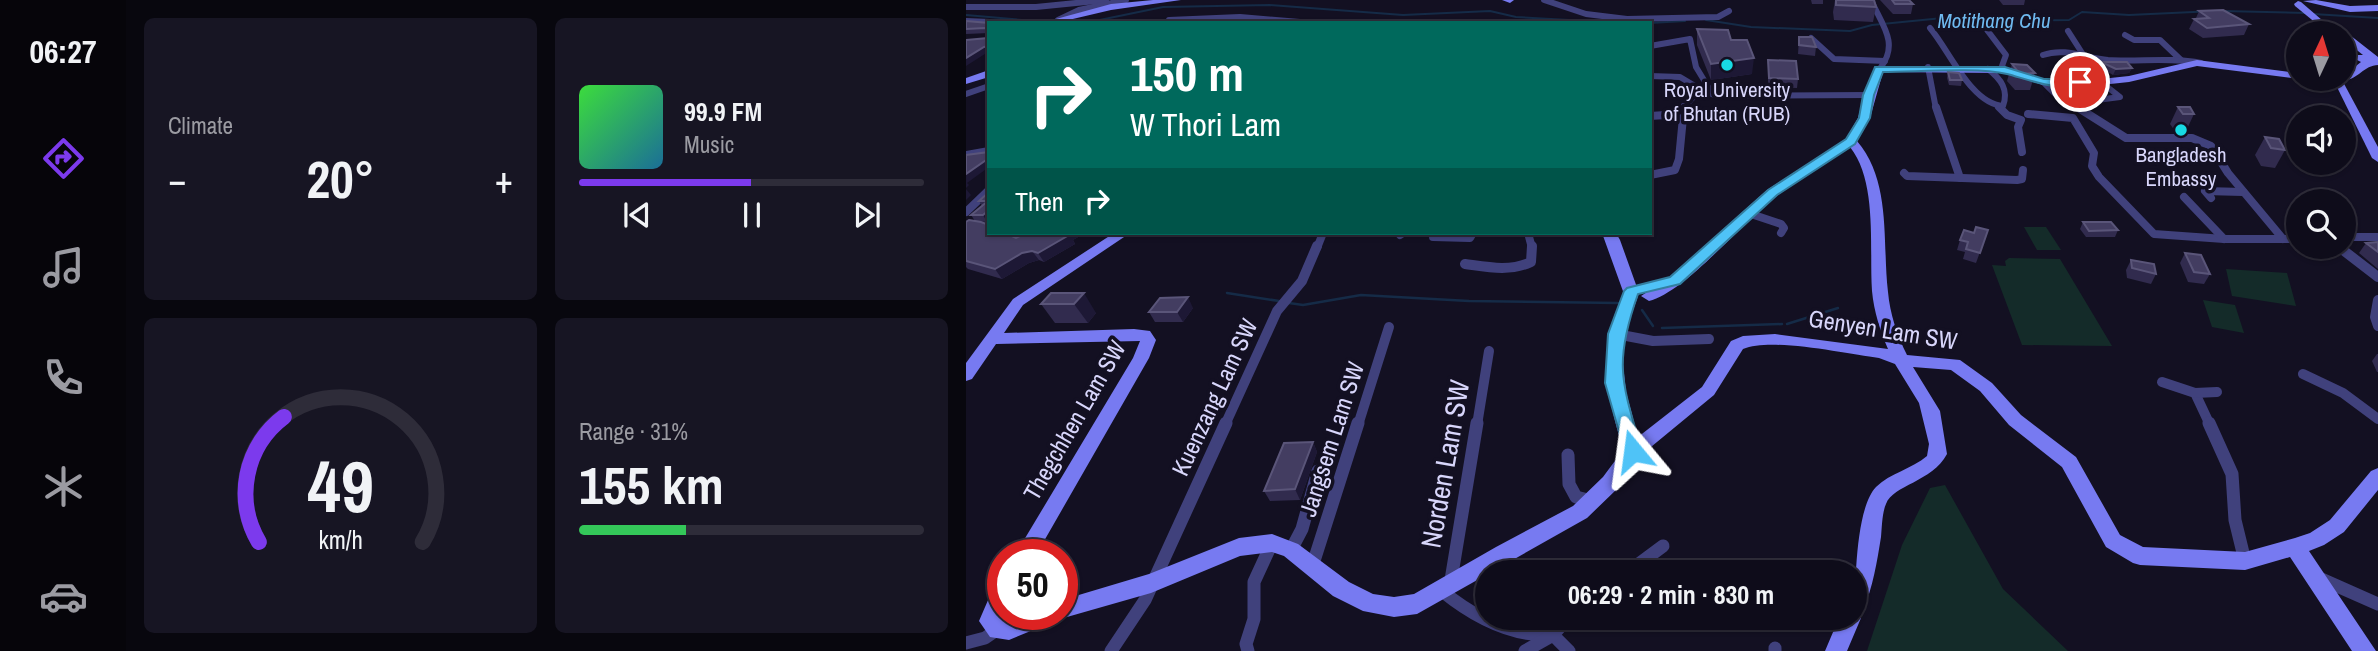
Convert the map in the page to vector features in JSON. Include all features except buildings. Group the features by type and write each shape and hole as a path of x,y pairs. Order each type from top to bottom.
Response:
{"main road":[{"path":"1057,21 1111,7 1177,0"},
{"path":"2302,4 2378,9"},
{"path":"2302,4 2328,21"},
{"path":"2302,4 2320,21"},
{"path":"2356,47 2371,61"},
{"path":"2356,50 2371,61"},
{"path":"1078,605 1151,583 1240,547 1282,547 1313,564 1341,589 1371,604 1405,607 1446,589 1503,553 1566,522 1610,483 1633,451 1613,383 1618,327 1640,294 1675,281 1748,213 1801,173 1851,141 1866,114 1869,95 1882,65 2005,70 2043,82 2129,79 2200,63 2286,74"},
{"path":"966,81 987,74"},
{"path":"2346,91 2378,158"},
{"path":"2348,91 2378,138"},
{"path":"1851,141 1861,151 1874,200 1882,307 1901,360 1934,411 1938,456 1927,467 1890,484 1881,494 1876,502 1867,560"},
{"path":"966,375 1011,309 1032,290 1120,235"},
{"path":"1610,235 1620,251 1624,276 1640,294"},
{"name":"Thegchhen Lam SW","path":"991,339 1134,334 1144,335 1148,340 1142,358 1035,539"},
{"name":"Genyen Lam SW","path":"1633,451 1708,391 1741,342 1776,339 1881,353 1901,360 1954,364 1973,374 2015,420 2069,462 2107,533 2124,550 2140,556 2245,561 2295,547 2317,539 2337,526 2378,476"},
{"path":"2295,547 2365,651"},
{"path":"1836,651 1845,630"}],"street":[{"path":"966,7 1036,7 1106,0"},
{"path":"1057,21 1085,9 1126,0"},
{"path":"1155,0 1163,0"},
{"path":"1544,0 1586,14 1638,19 1718,17 1729,11"},
{"path":"1811,38 1834,59 1882,65 1892,48 1871,0"},
{"path":"1169,20 1240,17 1288,21"},
{"path":"966,20 987,21"},
{"path":"1984,26 2006,55 2003,66 2005,70"},
{"path":"1930,28 1969,87 1998,106 2024,117 2073,118 2094,153 2092,166 2099,177 2154,234 2224,239 2283,239"},
{"path":"2068,31 2084,55"},
{"path":"2125,35 2134,40 2160,40 2181,60"},
{"path":"1652,47 1662,46 1671,39 1692,40 1703,81 1719,96"},
{"path":"2043,55 2054,52 2101,60 2181,60 2200,63"},
{"path":"1928,67 1937,113 1960,178"},
{"path":"1988,69 1999,79 2007,95 2005,105 1998,106"},
{"path":"1652,76 1680,77 1705,92 1719,96 1869,95"},
{"path":"2043,82 2063,99 2126,138 2201,140 2211,146 2243,192 2283,239"},
{"path":"2097,100 2120,97 2101,82"},
{"path":"966,94 987,87"},
{"path":"1652,175 1672,173 1678,167 1681,114 1686,100 1705,92"},
{"path":"1652,116 1681,114"},
{"path":"2022,152 2018,127 2024,117"},
{"path":"966,155 987,151"},
{"path":"1903,173 1907,176 2017,180 2022,179 2023,170"},
{"path":"2211,198 2205,191 2243,192"},
{"path":"966,212 987,193"},
{"path":"2184,197 2224,239"},
{"path":"1748,213 1781,224 1784,228 1781,233"},
{"name":"Kuenzang Lam SW","path":"1111,651 1145,600 1277,311 1301,281 1322,235"},
{"path":"1433,237 1469,238 1471,235"},
{"path":"1465,264 1511,267 1525,265 1531,262 1533,252 1529,235"},
{"path":"2356,237 2378,237"},
{"path":"2355,259 2378,277"},
{"path":"2378,300 2375,317 2378,326"},
{"name":"Jangsem Lam SW","path":"1313,564 1389,327"},
{"path":"1618,327 1653,341 1709,340"},
{"name":"Norden Lam SW","path":"1446,589 1489,351"},
{"path":"2303,374 2343,393 2378,419"},
{"path":"2162,382 2196,393 2217,392"},
{"path":"2196,393 2232,474 2235,520 2245,561"},
{"path":"1568,455 1569,484 1576,497 1592,501"},
{"path":"1248,651 1246,644 1254,620 1254,582 1282,547 1302,529 1318,471"},
{"path":"1644,560 1663,546"},
{"path":"2313,575 2378,604"},
{"path":"1446,589 1466,611 1516,630 1553,635 1567,651"},
{"path":"966,643 985,638 997,630"},
{"path":"1525,651 1557,630"}],"green space":[{"path":"2024,227 2046,227 2061,250 2037,250"},
{"path":"2009,258 2060,259 2112,346 2022,345 1992,265 2006,266 2005,261"},
{"path":"2226,269 2287,273 2296,306 2232,296"},
{"path":"2203,300 2235,305 2244,333 2212,327"},
{"path":"1945,485 2003,589 2068,651 1867,651 1902,545 1930,488"}],"waterway":[{"name":"Motithang Chu","path":"1095,21 1163,7 1270,5 1403,15 1490,11 1516,17 1588,21"},
{"name":"Motithang Chu","path":"1706,20 1751,27 1850,31 1872,25 1963,16 2002,21 2069,20 2082,12 2129,15 2215,11"},
{"name":"Motithang Chu","path":"2222,11 2306,13"},
{"name":"Motithang Chu","path":"2313,14 2378,18"},
{"name":"Motithang Chu","path":"966,15 1034,21"},
{"name":"Motithang Chu","path":"1652,23 1685,21"},
{"path":"1227,293 1279,301"},
{"path":"1289,303 1303,305 1361,295 1469,301 1618,303"},
{"path":"1787,324 1838,308"},
{"path":"1642,310 1653,326"},
{"path":"1662,328 1782,324"}],"place":[{"name":"Royal University of Bhutan (RUB)","path":"1727,65"},
{"name":"Bangladesh Embassy","path":"2181,130"}],"route":[{"path":"1633,451 1613,383 1616,334 1632,291 1675,281 1772,192 1851,141 1866,114 1875,73 1879,69 1928,67 2005,70 2043,82 2080,82"}]}
